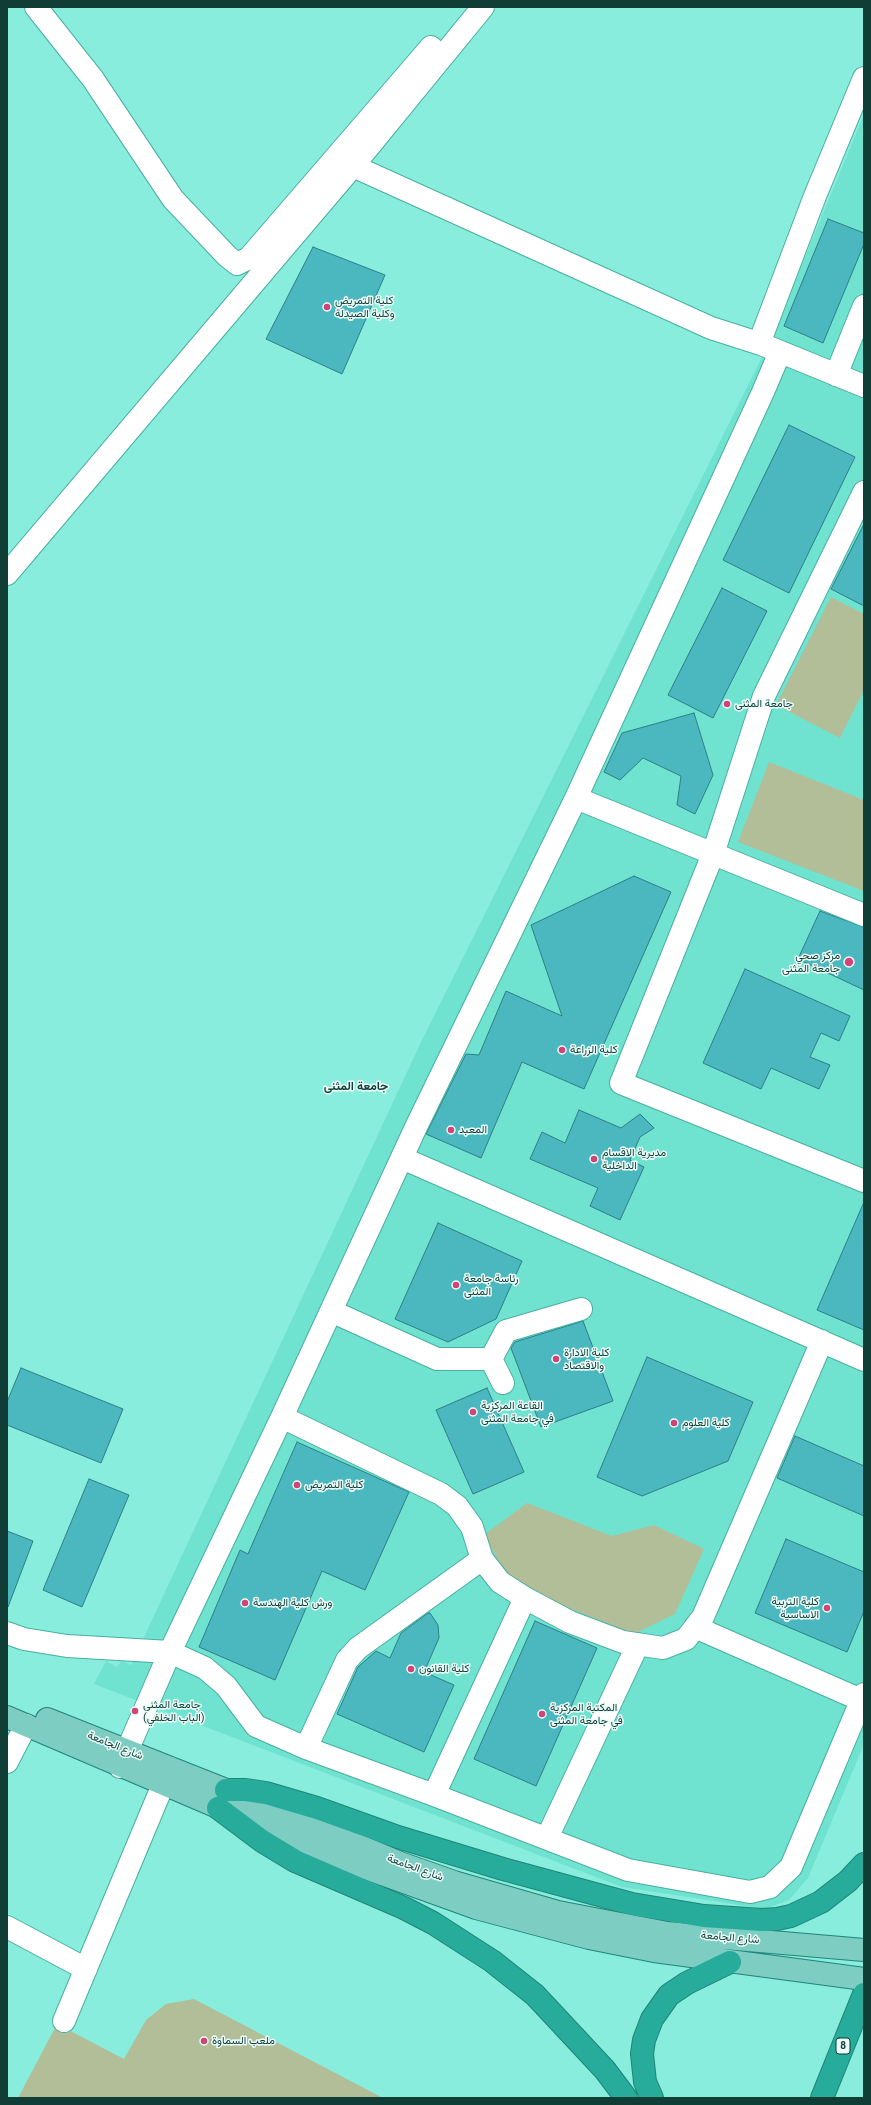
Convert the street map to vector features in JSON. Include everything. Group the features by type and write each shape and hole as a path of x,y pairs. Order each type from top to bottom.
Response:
{"highway":[{"path":"626,2098 604,2070 535,1995 492,1961 433,1923 404,1908 296,1861 262,1841 222,1799 246,1790 266,1793 317,1808 406,1840 503,1869 632,1904 711,1916 762,1920 791,1916 821,1902 848,1881 864,1864"},
{"path":"652,2098 645,2082 642,2054 648,2028 660,2005 669,1995 688,1983 730,1962"},
{"name":"8","path":"822,2098 864,1994"}],"main road":[{"name":"شارع الجامعة","path":"7,1703 124,1759 167,1777 222,1799 454,1882 558,1912 667,1933 855,1949"},
{"path":"17,1721 124,1759"},
{"path":"222,1799 332,1856 476,1908 589,1938 654,1951 864,1979"}],"street":[{"path":"36,7 93,79 173,199 227,256 237,264 249,258 466,7"},
{"path":"7,574 353,166 483,7"},
{"path":"124,1759 170,1652 282,1417 402,1158 576,798 763,392 770,348 763,333 815,196 864,78"},
{"path":"353,166 711,328 770,348 864,386"},
{"path":"836,375 864,306"},
{"path":"864,492 767,690 713,854 621,1082 864,1181"},
{"path":"576,798 864,915"},
{"path":"402,1158 864,1360"},
{"path":"491,1359 506,1330 581,1309"},
{"path":"331,1311 436,1359 491,1359"},
{"path":"282,1417 441,1494 456,1506 472,1527 482,1559 500,1582 525,1598 570,1622 623,1642 663,1648 686,1639 702,1617 822,1341"},
{"path":"491,1359 503,1383"},
{"path":"306,1748 347,1660 358,1648 482,1559"},
{"path":"434,1794 525,1598"},
{"path":"7,1633 24,1639 67,1646 170,1652 205,1668 226,1686 256,1726 306,1748 434,1794 628,1870 750,1892 770,1887 792,1867 863,1697 695,1627"},
{"path":"547,1838 638,1644"},
{"path":"7,1762 17,1721"},
{"path":"64,2021 167,1777"},
{"path":"7,1927 86,1969"}],"shaded area":[{"name":"جامعة المثنى","path":"864,114 864,1744 808,1878 789,1900 765,1909 622,1887 94,1684 106,1661 117,1667 121,1661 131,1665 422,1040 773,335"},
{"path":"831,597 864,614 864,690 840,738 776,705"},
{"path":"769,762 864,800 864,891 738,842"},
{"path":"527,1503 612,1536 654,1525 704,1549 675,1614 634,1634 536,1595 505,1572 484,1535"},
{"name":"ملعب السماوة","path":"194,1999 383,2098 18,2098 57,2024 124,2059 146,2020 166,2004"}],"building":[{"path":"828,219 864,233 864,244 823,343 784,326"},
{"name":"كلية التمريض وكلية الصيدلة","path":"313,247 385,275 342,374 266,339"},
{"path":"789,425 855,457 789,593 723,560"},
{"path":"864,524 864,606 831,589"},
{"path":"722,588 767,611 713,718 668,695"},
{"path":"694,713 713,775 695,814 677,805 681,776 643,758 620,780 604,772 622,733"},
{"path":"634,876 671,892 584,1089 522,1062 481,1158 426,1134 466,1054 479,1055 506,991 562,1016 531,925"},
{"path":"820,911 864,927 864,990 798,959"},
{"path":"745,969 850,1016 839,1041 821,1033 810,1057 830,1065 819,1089 771,1068 761,1089 703,1063"},
{"path":"579,1110 621,1128 640,1114 654,1128 640,1137 630,1160 644,1167 620,1220 590,1206 598,1188 530,1159 542,1132 565,1143"},
{"path":"864,1202 864,1330 817,1310"},
{"path":"438,1223 522,1261 496,1319 448,1342 395,1319"},
{"path":"583,1321 613,1401 541,1427 511,1348 515,1342"},
{"path":"647,1357 753,1402 728,1461 642,1496 597,1477"},
{"path":"21,1368 123,1409 101,1463 7,1425 7,1402"},
{"path":"487,1388 524,1472 473,1494 436,1410"},
{"path":"795,1436 864,1466 864,1516 777,1478"},
{"path":"297,1442 409,1492 365,1590 322,1571 275,1680 199,1647 240,1550 248,1554"},
{"path":"89,1479 129,1495 82,1607 43,1590"},
{"path":"7,1531 33,1541 8,1607 7,1607"},
{"path":"786,1539 864,1572 864,1611 847,1652 755,1613"},
{"path":"430,1613 438,1625 439,1638 424,1672 454,1685 424,1752 337,1714 358,1667 376,1651 390,1658 401,1633"},
{"path":"535,1621 597,1648 536,1786 474,1759"}],"place":[{"name":"كلية التمريض وكلية الصيدلة","path":"327,307"},
{"name":"جامعة المثنى","path":"727,704"},
{"name":"مركز صحي جامعة المثنى","path":"849,962"},
{"name":"كلية الزراعة","path":"562,1050"},
{"name":"المعبد","path":"451,1130"},
{"name":"مديرية الاقسام الداخلية","path":"594,1159"},
{"name":"رئاسة جامعة المثنى","path":"456,1285"},
{"name":"كلية الادارة والاقتصاد","path":"556,1359"},
{"name":"القاعة المركزية في جامعة المثنى","path":"473,1412"},
{"name":"كلية العلوم","path":"674,1423"},
{"name":"كلية التمريض","path":"297,1485"},
{"name":"ورش كلية الهندسة","path":"245,1603"},
{"name":"كلية التربية الاساسية","path":"827,1608"},
{"name":"كلية القانون","path":"411,1669"},
{"name":"جامعة المثنى (الباب الخلفي)","path":"135,1711"},
{"name":"المكتبة المركزية في جامعة المثنى","path":"542,1714"},
{"name":"ملعب السماوة","path":"204,2041"}],"district":[{"name":"جامعة المثنى","path":"356,1087"}]}
